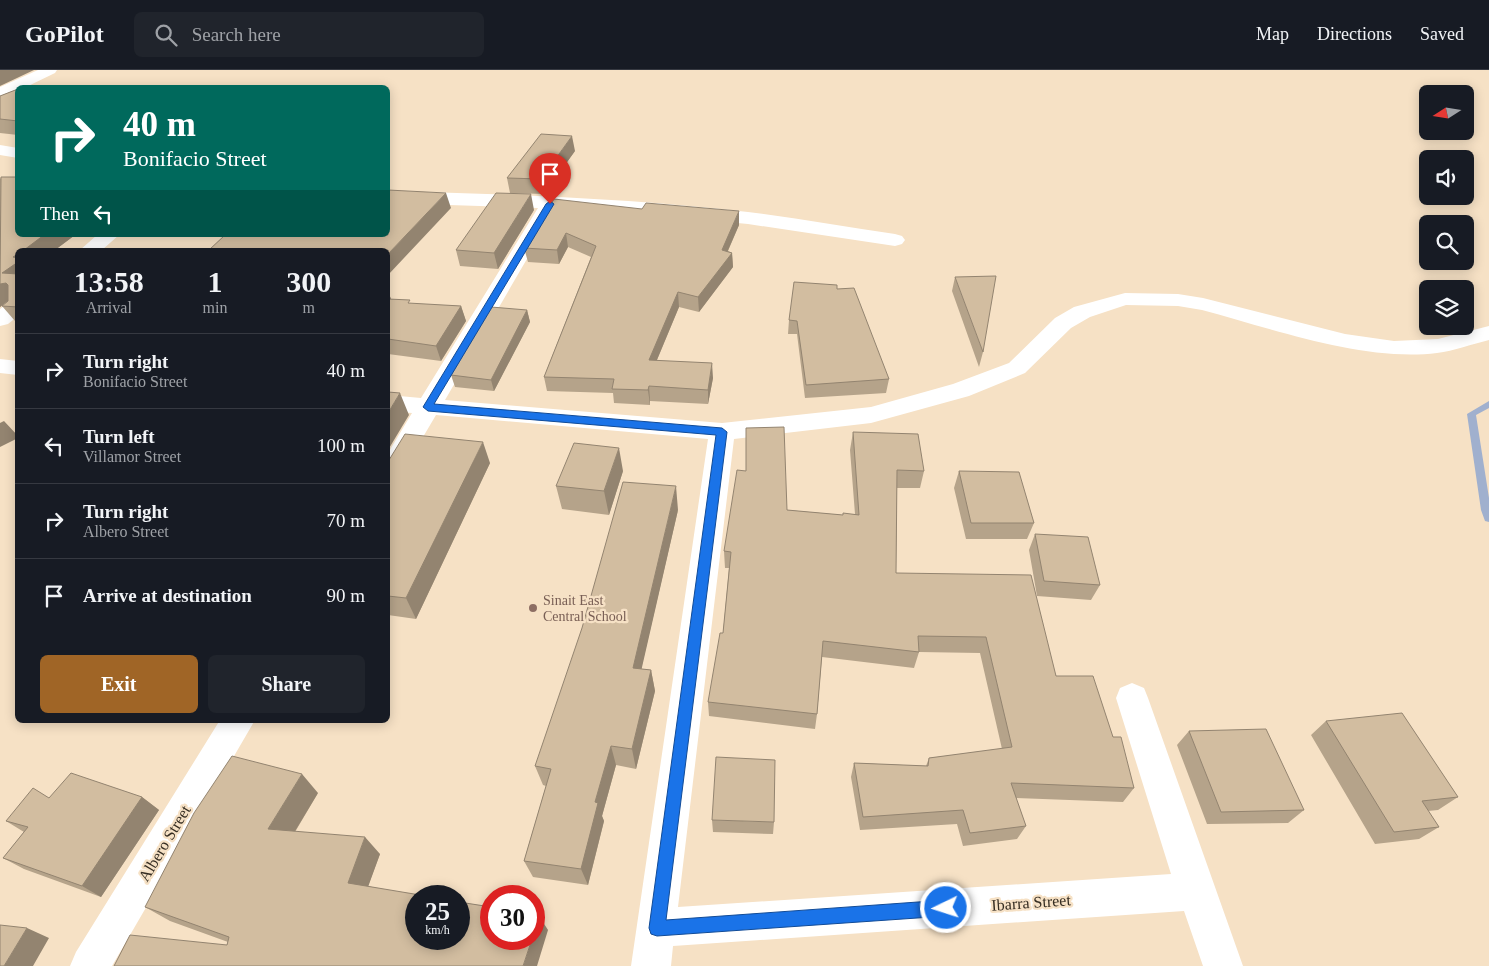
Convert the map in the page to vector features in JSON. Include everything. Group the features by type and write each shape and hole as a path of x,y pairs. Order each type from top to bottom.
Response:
{"street":[{"path":"17,85 50,70"},
{"path":"0,93 15,86"},
{"path":"0,150 15,152"},
{"path":"390,197 470,199 654,209 748,218 895,240"},
{"path":"390,471 550,204"},
{"path":"93,248 107,237"},
{"path":"390,403 722,432 871,415 961,390 1017,368 1063,323 1082,312 1125,299 1178,300 1203,304 1345,341 1394,348 1438,346 1489,333"},
{"path":"0,318 15,308"},
{"path":"0,366 15,368"},
{"path":"651,966 722,432"},
{"path":"1132,698 1223,966"},
{"name":"Albero Street","path":"90,966 236,723"},
{"name":"Ibarra Street","path":"657,928 1196,891"}],"building":[{"path":"15,90 15,121 0,119 0,96"},
{"path":"541,134 572,136 541,179 507,178"},
{"path":"1,177 15,177 15,237 41,237 27,248 15,248 15,256 13,257 15,257 15,264 2,273 15,274 15,307 2,306 8,301 8,285 6,283 0,284"},
{"path":"390,190 446,193 390,252 390,248 211,248 223,237 390,237"},
{"path":"496,193 531,194 494,253 456,250"},
{"path":"554,199 642,209 646,203 739,211 722,250 732,253 698,297 678,292 649,360 712,363 708,390 649,386 648,390 612,389 614,379 544,377 596,246 566,233 557,250 524,248"},
{"path":"996,276 983,352 955,277"},
{"path":"794,282 837,285 837,289 854,288 889,379 806,385 797,321 789,320"},
{"path":"390,299 410,300 408,303 461,306 436,346 390,339"},
{"path":"491,307 527,310 491,380 451,375"},
{"path":"390,392 400,393 390,410"},
{"path":"784,427 787,510 843,515 843,513 859,515 853,432 918,434 924,471 897,470 896,573 1031,575 1056,676 1093,676 1113,737 1121,737 1134,788 1011,783 1026,826 970,833 963,810 863,817 854,763 928,766 929,758 1012,747 986,637 918,636 919,652 823,641 817,714 708,702 720,633 723,633 731,552 724,551 737,470 746,471 746,428"},
{"path":"405,434 483,442 406,598 390,596 390,458"},
{"path":"574,443 619,448 604,491 556,486"},
{"path":"959,471 1019,472 1034,523 971,523"},
{"path":"623,482 676,486 633,668 651,670 632,749 611,746 595,802 598,803 581,869 524,861 551,769 535,766 582,628"},
{"path":"1035,534 1088,537 1100,585 1044,581"},
{"path":"1402,713 1458,797 1422,801 1439,827 1394,832 1326,721"},
{"path":"1266,729 1304,810 1221,812 1189,731"},
{"path":"232,756 302,774 268,829 365,837 348,883 405,892 405,950 470,950 470,904 480,905 480,950 528,950 523,966 114,966 130,935 227,945 229,937 145,907 194,813"},
{"path":"716,757 775,760 774,822 712,820"},
{"path":"71,773 142,797 82,886 3,858 28,827 6,821 33,788 49,798"},
{"path":"0,925 27,928 4,966 0,966"}],"waterway":[{"path":"1489,404 1471,414 1486,510 1489,518"}],"place":[{"name":"Sinait East Central School","path":"533,608"}],"route":[{"path":"550,204 428,407 722,432 657,928 946,908"}]}
